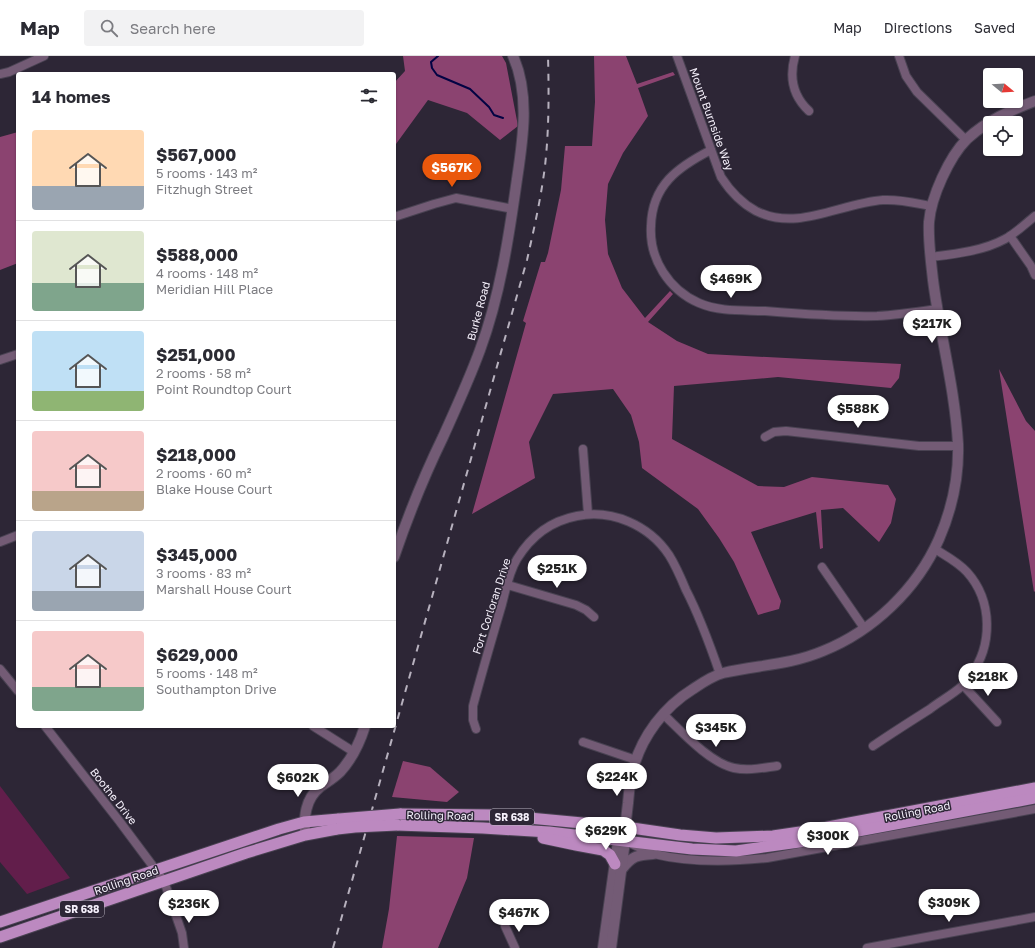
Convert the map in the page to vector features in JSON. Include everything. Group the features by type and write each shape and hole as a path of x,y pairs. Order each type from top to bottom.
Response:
{"main road":[{"name":"Rolling Road","path":"0,922 304,822 338,824 355,827 398,820 494,815 624,827 698,837 738,838 773,836 807,831 1035,788"},
{"name":"Rolling Road","path":"398,820 548,832 703,850 753,849 799,842 1035,798"},
{"name":"Rolling Road","path":"0,937 246,853 338,824"},
{"path":"506,829 576,846 603,850 610,855 618,866"}],"street":[{"path":"0,74 10,72 44,56"},
{"name":"Burke Road","path":"396,552 419,489 457,406 480,349 499,279 513,210 522,148 523,108 519,75 513,56"},
{"name":"Mount Burnside Way","path":"677,56 721,177 733,193 751,208 767,216 780,218 803,218 867,202 883,200 904,200 931,206"},
{"path":"794,56 792,73 794,90 801,104 809,111"},
{"path":"899,56 906,76 917,92 966,140"},
{"path":"603,948 618,866 630,781 644,740 663,714 687,692 720,674 782,664 806,657 839,644 881,615 903,595 915,580 935,549 950,508 956,477 958,446 955,415 937,309 928,240 931,206 944,174 966,140 994,119 1035,101"},
{"path":"711,150 686,163 670,176 659,194 652,215 651,238 656,259 667,278 684,295 700,303 718,308 819,315 878,316 937,309"},
{"path":"396,217 456,198 513,210"},
{"path":"931,257 960,253 986,247 1010,236 1035,216"},
{"path":"1010,236 1031,266 1035,275"},
{"path":"0,360 16,355"},
{"path":"765,437 774,432 786,431 919,446 958,446"},
{"path":"583,449 588,514"},
{"name":"Fort Corloran Drive","path":"476,729 473,720 473,706 512,569 525,548 535,537 546,528 570,517 588,514 608,515 629,522 649,533 663,547 673,562 695,608 720,674"},
{"path":"0,542 16,536"},
{"path":"873,746 963,685 975,670 984,649 988,629 986,609 979,589 968,573 952,559 935,549"},
{"path":"822,567 864,628"},
{"path":"508,585 576,605 586,610 594,617"},
{"path":"0,668 16,688"},
{"path":"963,685 997,722"},
{"path":"663,714 709,756 721,764 744,769 777,766"},
{"name":"Boothe Drive","path":"47,728 164,881 182,933 184,948"},
{"path":"316,728 354,752"},
{"path":"305,835 304,822 306,809 312,795 319,787 340,772 354,752 364,728"},
{"path":"583,742 636,760"},
{"name":"Rolling Road","path":"622,841 653,854 710,861 740,861 767,858 1035,809"},
{"path":"618,866 634,857 653,854"},
{"path":"611,948 618,866"},
{"path":"867,948 1035,917"},
{"path":"505,926 515,948"}],"shaded area":[{"path":"403,56 502,56 506,63 518,126 500,140 467,113 428,100 396,144 396,81 405,71"},
{"path":"594,56 626,56 637,84 673,72 675,75 638,88 648,116 623,153 608,184 605,220 608,254 622,288 645,318 670,291 673,294 648,322 677,341 708,354 901,364 899,378 891,388 778,377 674,386 672,439 758,486 784,487 812,477 888,485 896,499 891,523 879,542 843,508 821,510 823,548 820,549 816,512 751,532 781,601 779,609 758,615 734,562 698,509 642,468 639,442 631,415 613,389 553,394 529,442 535,478 472,514 526,323 523,321 541,262 545,262 548,253 561,190 565,146 592,146 595,102"},
{"path":"16,133 16,264 0,270 0,137"},
{"path":"999,369 1026,421 1035,431 1034,592"},
{"path":"403,761 430,767 459,792 447,802 392,797"},
{"path":"0,786 70,878 27,894 0,862"},
{"path":"397,836 474,838 467,878 438,948 382,948 389,909"}],"waterway":[{"path":"438,56 431,62 432,68 437,75 470,89 489,107 494,115 503,118"}],"railway":[{"path":"396,725 527,260 545,166 549,84 548,56"},
{"path":"333,948 395,728"}]}
